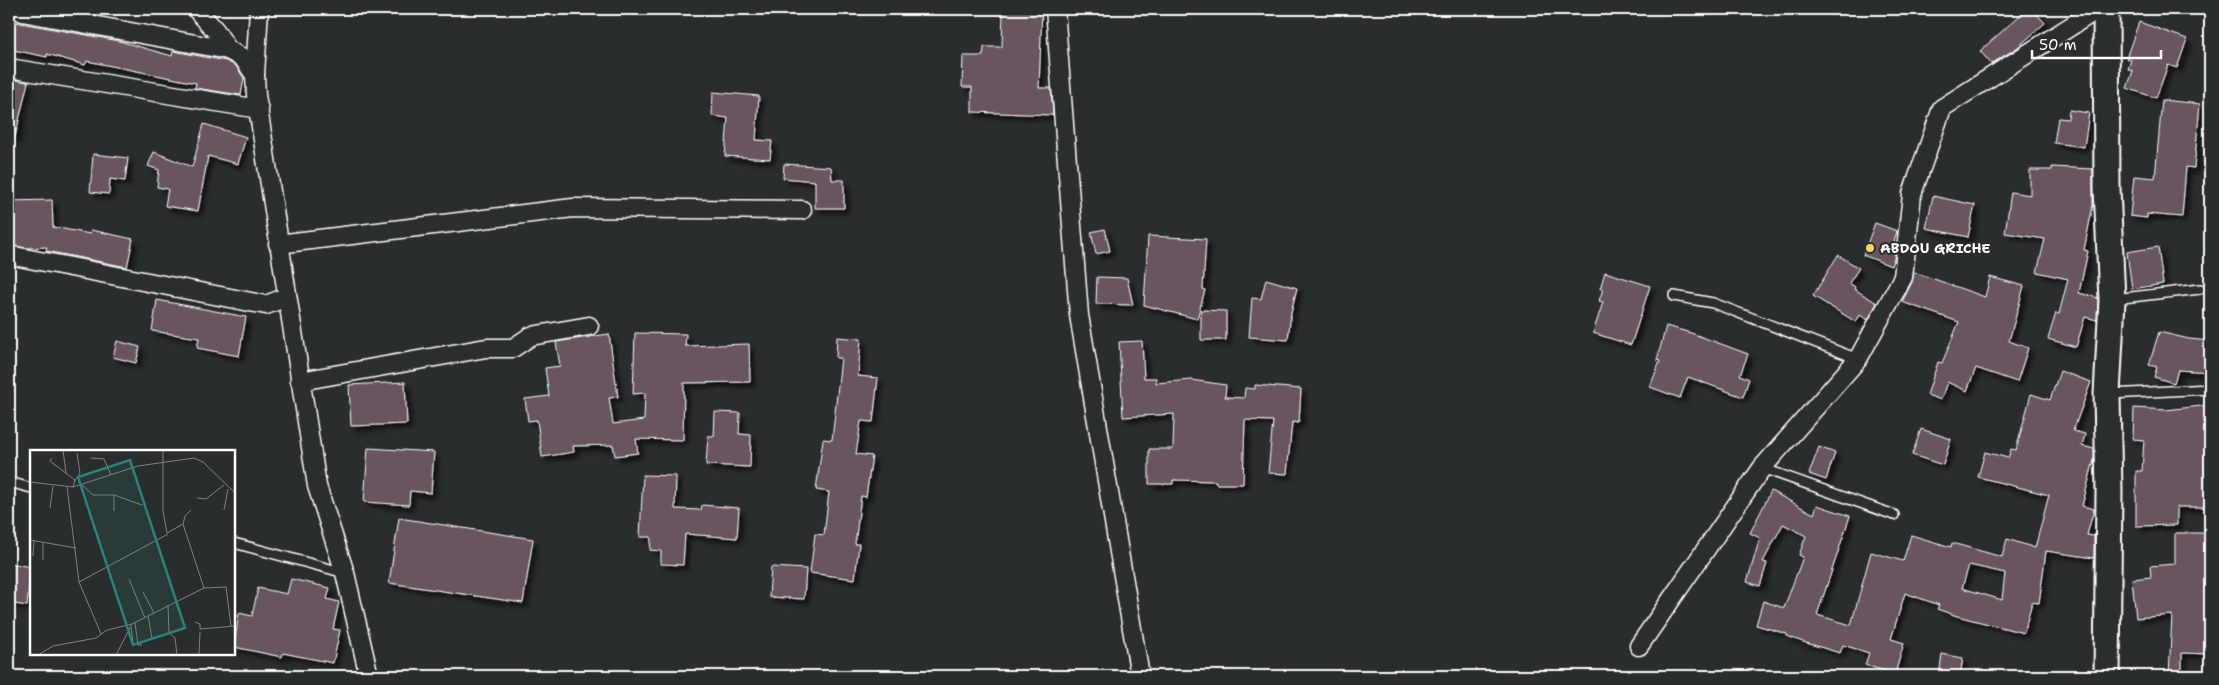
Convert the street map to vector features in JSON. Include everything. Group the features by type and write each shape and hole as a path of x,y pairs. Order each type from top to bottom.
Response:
{"street":[{"path":"196,9 215,30 228,50"},
{"path":"259,9 255,75 259,109 278,244 317,486 346,573 368,676"},
{"path":"1055,9 1079,315 1140,676"},
{"path":"1638,646 1762,468 1858,359 1903,277 1912,194 1942,108 2098,9"},
{"path":"2106,9 2107,188 2112,300 2107,394 2109,492 2107,676"},
{"path":"22,12 228,50 243,58 255,75"},
{"path":"9,68 259,109"},
{"path":"278,244 573,208 802,210"},
{"path":"9,254 266,305 287,297"},
{"path":"300,380 486,348 513,348 531,336 589,326"}],"lane":[{"path":"2112,300 2200,290"},
{"path":"1674,296 1713,304 1858,359"},
{"path":"2107,394 2210,389"},
{"path":"1762,468 1894,516"},
{"path":"9,482 30,488"},
{"path":"235,543 346,573"}],"building":[{"path":"1003,9 1042,9 1039,88 1051,88 1053,115 972,112 972,87 962,87 963,56 983,56 984,47 1002,47"},
{"path":"2027,9 2032,9 2045,23 2018,47 1991,64 1980,51"},
{"path":"15,22 119,41 172,56 173,51 226,61 236,66 244,78 241,95 195,88 196,83 87,61 85,65 47,54 47,57 9,49"},
{"path":"2139,22 2187,39 2177,68 2168,65 2156,98 2127,88 2133,71 2128,69 2131,60 2126,58"},
{"path":"9,79 28,82 14,141 9,140"},
{"path":"713,92 759,96 756,140 772,141 770,159 725,156 728,118 712,116"},
{"path":"2162,100 2200,104 2194,168 2186,167 2182,217 2147,214 2147,218 2130,216 2134,176 2155,178"},
{"path":"2069,110 2089,113 2084,147 2054,143 2058,118 2068,119"},
{"path":"204,124 246,137 238,164 208,156 198,211 165,206 168,189 157,187 159,170 148,166 154,152 192,167"},
{"path":"93,154 128,158 125,181 110,179 109,194 90,192"},
{"path":"784,164 831,167 832,180 844,180 844,208 815,208 815,181 783,178"},
{"path":"2052,167 2093,169 2093,205 2084,250 2088,251 2079,293 2098,298 2097,320 2085,317 2076,347 2048,339 2056,313 2059,314 2068,279 2037,272 2045,239 2005,233 2011,192 2030,195 2030,170 2052,170"},
{"path":"1933,196 1975,205 1968,237 1926,228"},
{"path":"52,200 53,227 90,234 91,230 133,239 127,267 46,251 47,247 27,248 9,245 9,201"},
{"path":"1875,223 1897,231 1894,242 1896,243 1894,258 1891,266 1863,255"},
{"path":"1105,229 1110,251 1096,254 1091,232"},
{"path":"1148,236 1206,239 1203,289 1205,290 1197,319 1144,305"},
{"path":"2158,247 2163,284 2132,289 2127,252"},
{"path":"1838,255 1859,268 1849,283 1855,287 1854,289 1877,303 1868,320 1860,315 1856,322 1813,296"},
{"path":"1605,272 1650,286 1631,345 1593,333 1603,302 1599,301"},
{"path":"1914,272 1985,297 1990,277 2024,286 2009,341 2028,348 2017,382 1976,368 1967,391 1947,382 1941,400 1927,395 1938,362 1942,363 1959,322 1902,302 1912,282"},
{"path":"1097,277 1127,278 1133,305 1096,304"},
{"path":"1266,279 1297,288 1291,312 1288,340 1249,337 1252,298 1261,299"},
{"path":"157,300 246,317 239,356 197,348 199,338 152,331"},
{"path":"1201,310 1226,311 1226,340 1201,340"},
{"path":"1666,326 1748,354 1740,375 1749,379 1743,397 1688,377 1680,398 1650,387 1660,361 1657,360"},
{"path":"2159,332 2189,339 2210,341 2210,372 2178,370 2174,383 2154,377 2157,367 2149,365"},
{"path":"635,333 686,334 685,346 749,344 750,382 684,383 683,440 636,439 638,453 615,456 613,445 573,446 574,452 542,457 537,420 528,421 525,399 549,396 545,368 560,366 556,342 609,334 618,397 609,398 613,424 644,420 645,393 633,394"},
{"path":"837,337 861,339 858,376 878,378 873,422 861,421 856,454 872,456 866,497 861,496 855,544 859,544 855,579 810,573 815,534 824,535 829,492 816,490 823,439 832,440 841,358 836,358"},
{"path":"117,341 140,347 136,363 113,357"},
{"path":"1142,341 1144,378 1156,378 1156,383 1191,380 1226,385 1225,397 1244,398 1245,388 1255,389 1255,385 1301,389 1299,423 1292,422 1287,474 1268,473 1273,421 1245,420 1243,484 1216,484 1216,481 1173,480 1173,484 1149,484 1149,449 1173,449 1174,414 1123,417 1119,342"},
{"path":"2060,371 2091,382 2073,431 2085,434 2082,446 2094,449 2094,460 2082,506 2094,509 2087,535 2094,536 2094,558 2046,551 2039,603 2032,602 2024,633 1957,616 1937,609 1939,605 1905,593 1891,639 1904,643 1895,674 1865,665 1869,653 1843,645 1840,653 1756,625 1763,601 1784,608 1803,557 1799,555 1806,536 1783,524 1763,562 1767,563 1760,586 1747,582 1760,538 1750,533 1771,491 1814,514 1817,505 1850,516 1817,615 1851,625 1871,552 1903,561 1911,535 1951,547 1952,543 2002,557 2007,539 2035,548 2049,495 1978,477 1985,452 2008,458 2011,449 2016,450 2031,394 2050,400","holes":["1969,565 2005,573 2002,600 1962,588"]},
{"path":"405,382 407,424 351,426 349,385"},
{"path":"2210,405 2210,507 2177,507 2177,525 2136,526 2136,471 2142,471 2144,440 2133,439 2134,408 2166,410"},
{"path":"715,412 740,413 739,434 751,435 750,467 706,465 708,436 714,436"},
{"path":"1921,429 1951,439 1943,465 1912,455"},
{"path":"1819,447 1835,453 1826,480 1809,474"},
{"path":"368,448 434,452 431,493 410,491 409,505 364,502"},
{"path":"643,475 676,476 675,509 701,510 702,505 739,508 737,538 685,534 683,565 661,564 661,551 650,550 651,537 640,537"},
{"path":"399,518 533,539 523,603 389,583"},
{"path":"2175,533 2210,533 2210,654 2182,653 2182,676 2169,676 2172,615 2136,618 2132,579 2151,577 2150,566 2175,564"},
{"path":"9,563 30,567 27,606 9,603"},
{"path":"771,567 806,569 804,599 769,597"},
{"path":"291,579 330,588 327,599 339,602 333,629 340,630 333,663 283,653 282,657 235,647 239,613 252,616 258,588 287,594"},
{"path":"1942,654 1963,658 1960,676 1939,676"}],"place":[{"name":"ABDOU GRICHE","path":"1870,248"}]}
